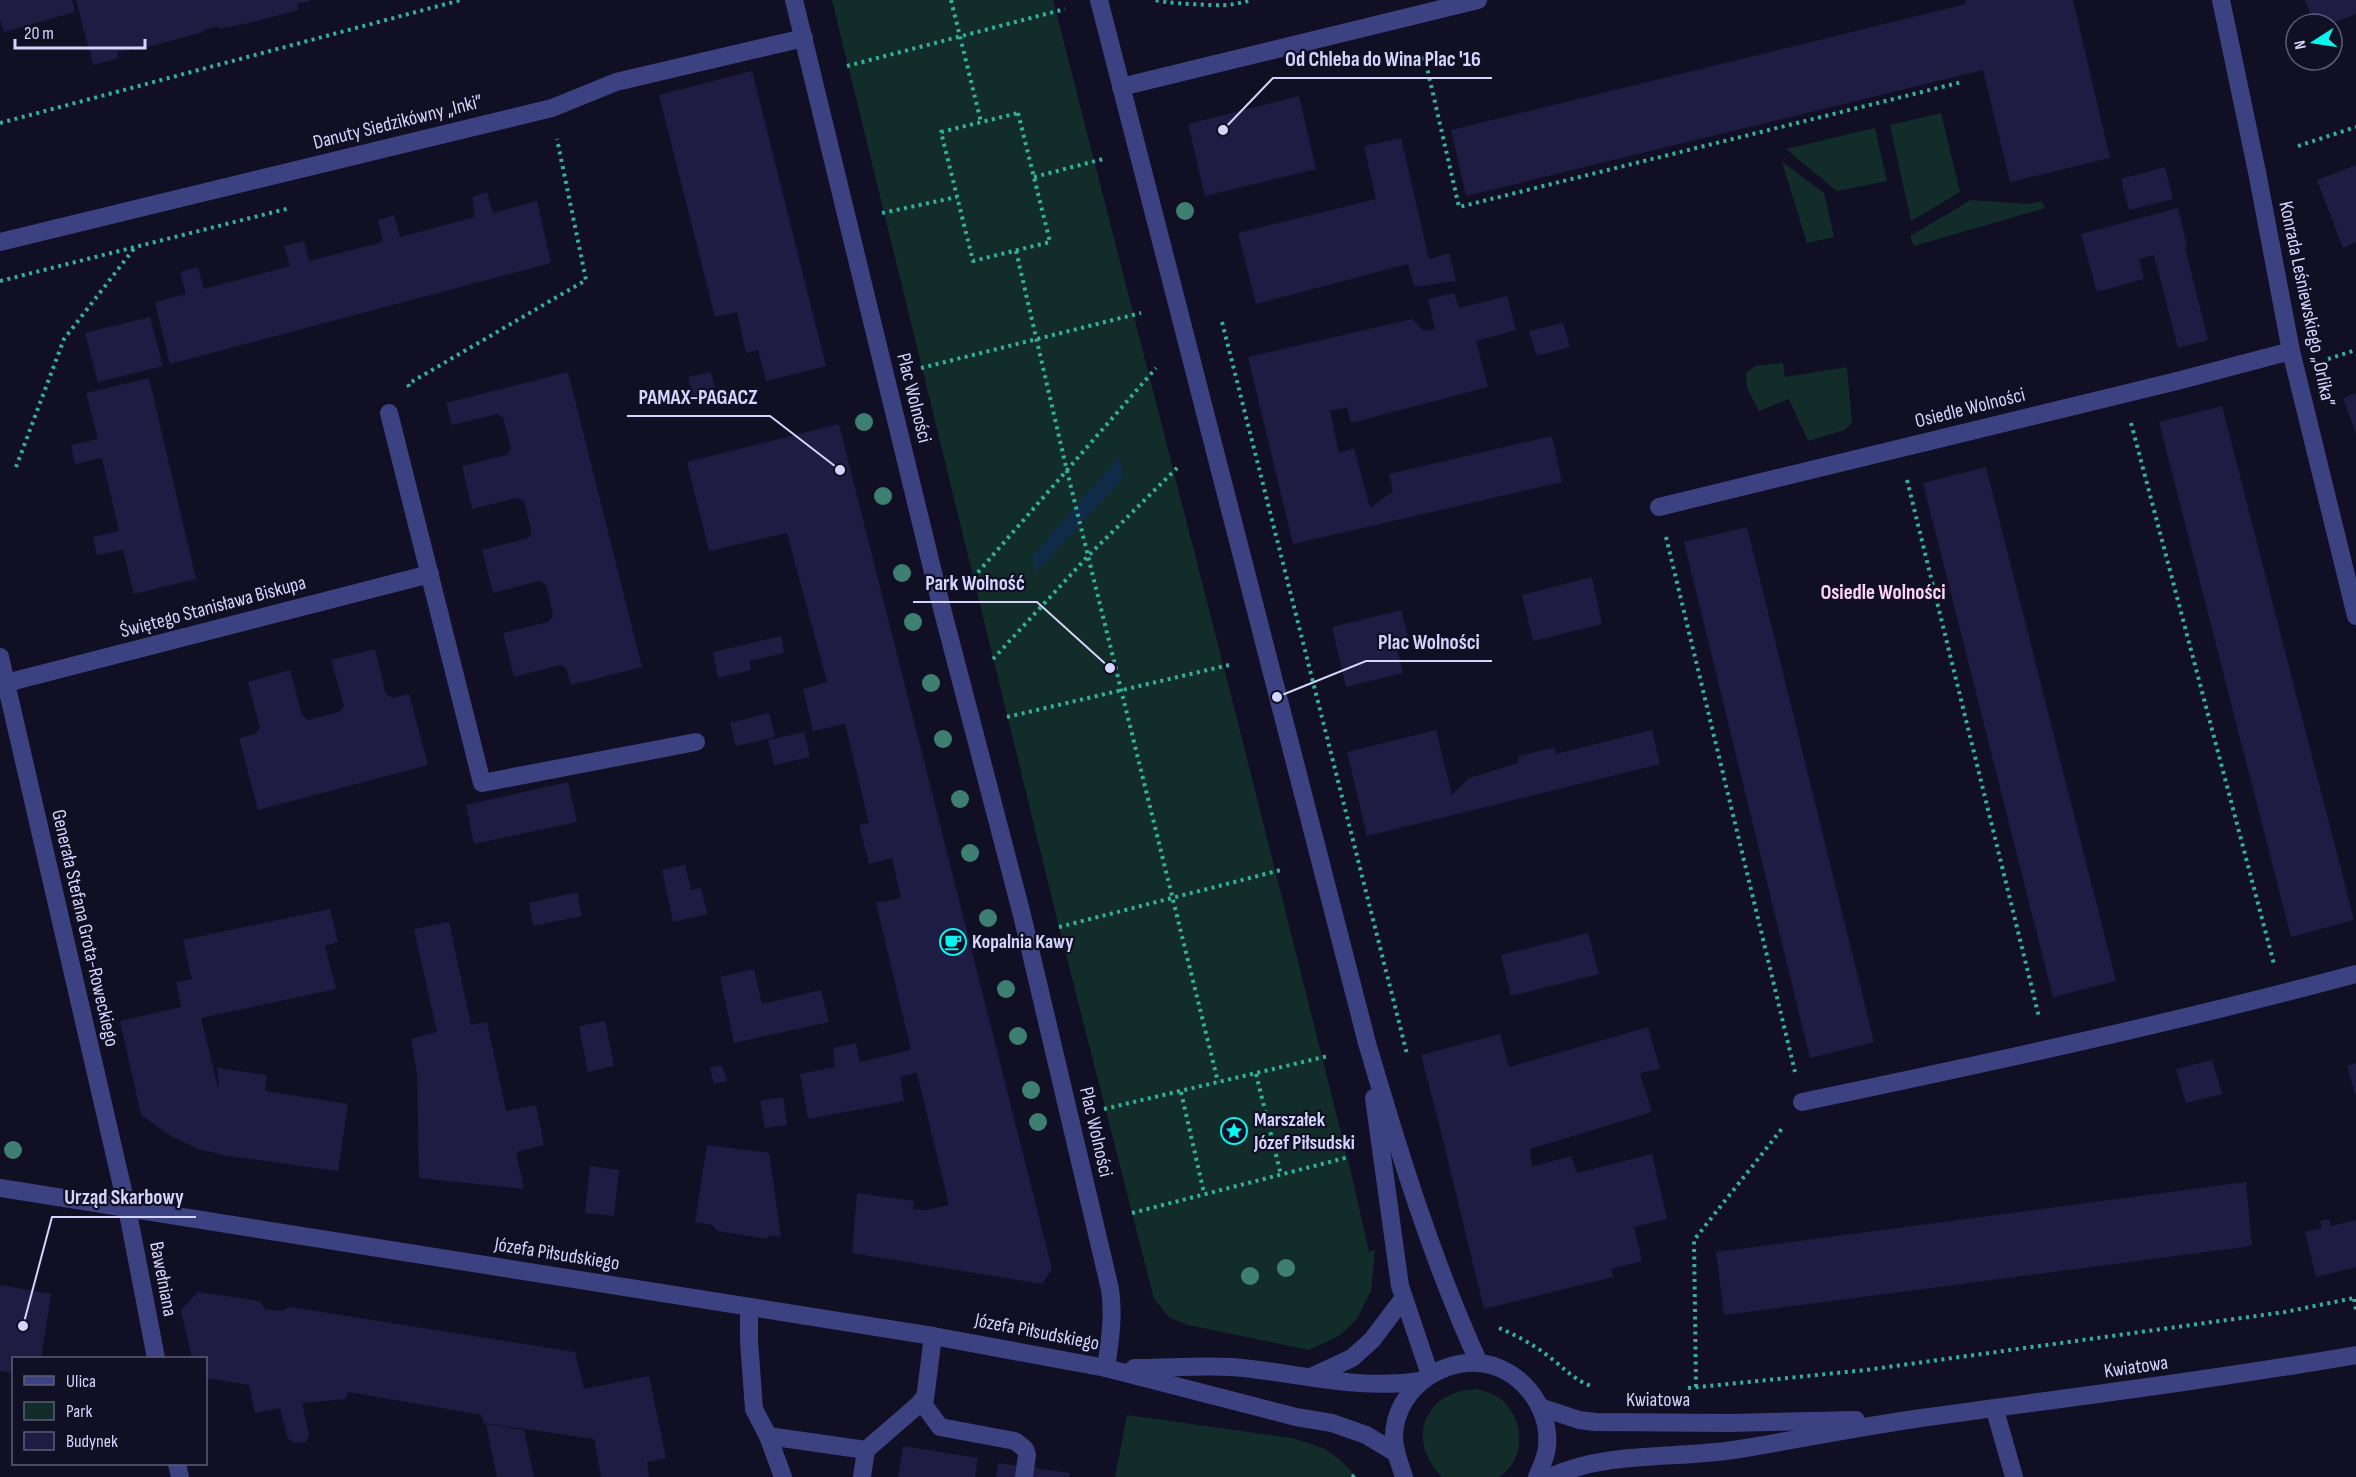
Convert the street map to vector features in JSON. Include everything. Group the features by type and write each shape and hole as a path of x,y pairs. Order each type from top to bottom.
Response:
{"street":[{"name":"Plac Wolności","path":"794,0 939,597 1022,915 1110,1288 1113,1327 1106,1368"},
{"path":"1099,0 1367,1043 1409,1184 1453,1305 1479,1363 1498,1368 1516,1377 1530,1391 1540,1407 1545,1420 1547,1447 1537,1477"},
{"path":"1121,87 1478,0"},
{"name":"Konrada Leśniewskiego „Orlika”","path":"2221,0 2291,351 2356,616"},
{"name":"Danuty Siedzikówny „Inki”","path":"0,242 552,108 616,82 804,38"},
{"name":"Osiedle Wolności","path":"1659,507 2291,351"},
{"path":"389,413 482,783 696,742"},
{"name":"Świętego Stanisława Biskupa","path":"6,683 430,574"},
{"name":"Generała Stefana Grota-Roweckiego","path":"0,657 127,1208"},
{"path":"1802,1102 2048,1050 2356,974"},
{"path":"1367,1043 1403,1299 1425,1378 1404,1402 1397,1418 1394,1436 1396,1454 1404,1477"},
{"name":"Józefa Piłsudskiego","path":"0,1188 933,1336 1106,1368 1296,1417 1332,1423 1366,1435 1396,1454"},
{"name":"Bawełniana","path":"127,1208 156,1357"},
{"path":"1311,1377 1352,1358 1372,1340 1403,1299"},
{"path":"749,1307 754,1409 768,1436 783,1477"},
{"path":"862,1477 866,1450 925,1399 933,1336"},
{"name":"Kwiatowa","path":"1550,1477 1591,1463 1634,1457 1730,1450 1921,1418 2195,1382 2356,1355"},
{"name":"Józefa Piłsudskiego","path":"1106,1368 1231,1367 1360,1384 1391,1385 1425,1378 1459,1364 1479,1363"},
{"path":"921,1401 940,1427 1015,1441 1025,1449 1027,1455 1024,1477"},
{"name":"Kwiatowa","path":"1540,1407 1579,1420 1596,1422 1730,1423 1921,1418"},
{"path":"1995,1410 2014,1477"},
{"path":"768,1436 866,1450"}],"path":[{"path":"0,123 461,0"},
{"path":"951,0 981,122"},
{"path":"1156,0 1161,3 1229,5 1252,0"},
{"path":"847,66 1065,9"},
{"path":"1390,56 1401,53 1425,59 1458,207 1962,82"},
{"path":"389,413 413,407 408,384 586,280 552,108"},
{"path":"1018,113 1050,242 973,261 941,132 981,122 1018,113"},
{"path":"2298,146 2356,127"},
{"path":"1034,177 1103,159"},
{"path":"882,213 957,196"},
{"path":"0,281 297,206"},
{"path":"16,467 64,339 136,246"},
{"path":"1016,251 1067,471 1218,1082"},
{"path":"921,368 1141,313"},
{"path":"1222,322 1409,1063"},
{"path":"2328,359 2356,350"},
{"path":"973,578 1156,368"},
{"path":"2123,394 2282,994"},
{"path":"1899,449 2048,1050"},
{"path":"993,659 1088,556 1180,465"},
{"path":"1659,507 1802,1102 1694,1240 1696,1387"},
{"path":"1007,717 1229,665"},
{"path":"1059,927 1281,870"},
{"path":"1104,1109 1328,1056"},
{"path":"1256,1074 1281,1175"},
{"path":"1181,1092 1204,1193"},
{"path":"1132,1213 1352,1156"},
{"path":"1685,1388 1866,1370 2285,1312 2355,1298 2356,1310"},
{"path":"1493,1324 1518,1336 1544,1353 1582,1383 1597,1388"}],"green space":[{"path":"832,0 1053,0 1239,727 1369,1252 1375,1250 1371,1291 1357,1319 1339,1336 1309,1350 1188,1325 1170,1318 1154,1299 1059,927"},
{"path":"1941,113 1960,192 1911,221 1890,125"},
{"path":"1875,128 1887,181 1837,191 1786,149"},
{"path":"1782,162 1824,193 1834,237 1807,243"},
{"path":"1971,200 2029,204 2042,201 2045,208 1914,246 1910,236"},
{"path":"1783,363 1785,377 1847,367 1852,423 1844,430 1808,441 1789,399 1759,411 1747,388 1746,373 1755,366"},
{"path":"1476,1389 1499,1397 1512,1412 1519,1431 1518,1452 1508,1470 1499,1477 1442,1477 1431,1462 1425,1448 1423,1433 1426,1420 1432,1408 1443,1399 1458,1392"},
{"path":"1127,1415 1292,1438 1323,1448 1340,1460 1357,1477 1115,1477"}],"water":[{"path":"1119,457 1124,477 1036,573 1032,556"}],"building":[{"path":"0,0 72,0 75,12 4,32 0,19"},
{"path":"76,0 310,1 297,4 298,10 253,22 219,29 218,26 134,51 134,49 117,52 119,58 93,65"},
{"path":"1965,0 2073,0 2110,158 2010,182 1983,70 1466,196 1451,130 1966,4"},
{"path":"2305,0 2356,0 2356,14 2344,19 2344,12 2310,12"},
{"path":"752,71 826,366 766,381 758,350 746,353 737,312 715,317 659,95"},
{"path":"1299,96 1316,169 1205,196 1188,124"},
{"path":"1401,138 1429,259 1449,253 1456,281 1414,287 1408,264 1256,304 1238,233 1376,199 1364,146"},
{"path":"2356,165 2356,242 2343,248 2317,180"},
{"path":"2165,167 2173,199 2129,210 2121,179"},
{"path":"487,192 493,213 537,201 551,263 170,364 155,302 186,294 180,272 198,267 204,289 290,266 284,246 304,241 309,261 383,242 378,220 394,215 400,237 475,217 472,197"},
{"path":"2178,208 2187,246 2185,247 2208,340 2178,348 2154,255 2139,259 2144,279 2097,292 2081,234"},
{"path":"1454,293 1459,308 1507,296 1516,330 1476,341 1488,387 1351,423 1347,407 1330,411 1339,453 1354,448 1370,508 1393,491 1389,474 1552,436 1562,482 1293,544 1248,357 1412,319 1424,331 1435,329 1428,299"},
{"path":"150,317 163,366 98,382 85,333"},
{"path":"1563,323 1570,347 1537,356 1529,331"},
{"path":"568,372 642,667 571,685 566,668 560,665 514,677 503,633 548,622 553,616 550,600 546,585 539,581 493,593 482,550 528,538 532,533 524,501 517,498 472,509 462,466 507,455 511,449 503,417 497,414 452,425 446,403"},
{"path":"711,372 716,394 694,400 688,377"},
{"path":"149,378 196,579 134,594 123,550 97,555 93,537 119,531 102,458 75,464 71,445 98,439 86,393"},
{"path":"2356,393 2356,434 2343,398"},
{"path":"2222,406 2354,920 2291,937 2159,422"},
{"path":"839,424 1052,1269 1042,1284 852,1253 857,1193 914,1201 913,1209 926,1210 949,1205 917,1073 900,1077 904,1101 808,1119 800,1074 835,1067 833,1048 856,1043 860,1062 911,1050 876,903 901,898 892,858 869,864 859,825 869,823 845,724 813,731 803,689 827,682 787,533 709,551 687,462"},
{"path":"1986,467 2116,981 2053,997 1923,483"},
{"path":"1747,527 1874,1042 1810,1058 1684,542"},
{"path":"1592,577 1602,624 1533,641 1522,595"},
{"path":"1401,610 1409,641 1396,645 1403,673 1346,687 1332,627"},
{"path":"781,636 784,653 749,661 751,670 718,678 713,652"},
{"path":"375,649 386,694 393,698 409,694 428,765 258,810 239,738 255,734 260,728 248,682 290,670 302,715 308,720 340,712 344,706 331,660"},
{"path":"769,713 775,737 736,746 730,723"},
{"path":"1436,730 1452,795 1469,778 1518,763 1519,756 1552,748 1555,749 1556,754 1652,730 1660,764 1367,836 1347,752"},
{"path":"804,732 810,757 774,765 768,740"},
{"path":"568,782 577,822 474,844 466,805"},
{"path":"685,865 691,890 701,888 707,914 673,922 662,870"},
{"path":"577,892 582,916 533,926 529,903"},
{"path":"330,909 338,942 325,946 336,989 201,1018 218,1088 217,1068 267,1075 265,1091 348,1104 338,1171 228,1156 198,1149 171,1136 141,1115 120,1021 181,1007 176,982 192,979 183,940"},
{"path":"449,922 471,1025 487,1022 506,1111 536,1105 544,1145 516,1152 524,1189 419,1178 417,1073 411,1039 437,1032 414,929"},
{"path":"1588,933 1599,974 1511,996 1501,955"},
{"path":"754,969 762,1004 821,990 829,1022 734,1043 720,977"},
{"path":"605,1021 614,1066 588,1072 579,1026"},
{"path":"1648,1027 1660,1069 1640,1073 1652,1112 1530,1149 1532,1167 1571,1156 1577,1173 1652,1154 1667,1219 1634,1227 1642,1261 1611,1269 1613,1277 1484,1309 1421,1055 1500,1034 1509,1067"},
{"path":"2212,1060 2222,1094 2186,1103 2176,1069"},
{"path":"2356,1063 2356,1094 2355,1094 2347,1066"},
{"path":"722,1065 727,1081 714,1084 710,1068"},
{"path":"783,1097 787,1125 765,1128 760,1101"},
{"path":"707,1145 769,1153 781,1237 769,1235 768,1239 717,1231 712,1225 695,1222"},
{"path":"590,1166 619,1170 614,1216 585,1213"},
{"path":"2246,1182 2252,1246 1724,1315 1716,1252"},
{"path":"2329,1219 2331,1226 2356,1220 2356,1267 2316,1277 2305,1232 2322,1228 2320,1221"},
{"path":"0,1285 51,1294 41,1357 12,1357 12,1373 0,1371"},
{"path":"198,1292 260,1301 265,1309 282,1311 290,1307 575,1352 584,1389 649,1376 666,1458 647,1462 649,1477 601,1477 594,1439 483,1423 482,1415 348,1392 346,1399 302,1403 309,1435 306,1442 295,1443 288,1439 280,1408 255,1413 249,1385 207,1378 207,1357 192,1357 181,1310"},
{"path":"486,1424 524,1430 534,1477 497,1477"},
{"path":"903,1446 978,1458 975,1477 898,1477"},
{"path":"998,1463 1070,1473 1069,1477 996,1477"}],"place":[{"name":"Od Chleba do Wina Plac '16","path":"1223,130"},
{"name":"PAMAX-PAGACZ","path":"840,470"},
{"name":"Park Wolność","path":"1110,668"},
{"name":"Plac Wolności","path":"1277,697"},
{"name":"Kopalnia Kawy","path":"953,942"},
{"name":"Marszałek Józef Piłsudski","path":"1234,1131"},
{"name":"Urząd Skarbowy","path":"23,1326"}],"district":[{"name":"Osiedle Wolności","path":"1883,592"}]}
